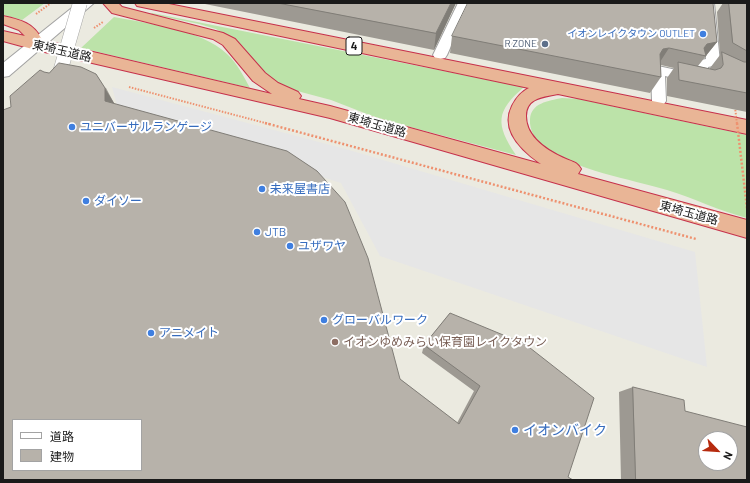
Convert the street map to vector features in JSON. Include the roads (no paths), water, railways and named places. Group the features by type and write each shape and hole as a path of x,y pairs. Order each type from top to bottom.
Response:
{"highway":[{"name":"4","path":"110,3 117,10 218,36 229,42 247,65 272,87 330,112"},
{"name":"4","path":"142,3 747,127"},
{"path":"3,20 19,24 31,31 36,45"},
{"name":"東埼玉道路","path":"3,36 272,100 330,112 747,229"},
{"name":"4","path":"566,89 543,90 526,98 520,106 516,114 517,123 521,133 535,150 549,160 568,168 650,193 676,203 699,216"}],"street":[{"path":"58,79 80,3"},
{"path":"3,72 87,3"},
{"path":"440,55 464,3"},
{"path":"713,62 708,4 724,8"},
{"path":"659,100 658,70 702,80 702,64 713,62 725,69"}],"place":[{"name":"イオンレイクタウン OUTLET","path":"703,34"},
{"name":"R ZONE","path":"545,44"},
{"name":"ユニバーサルランゲージ","path":"72,127"},
{"name":"未来屋書店","path":"262,189"},
{"name":"ダイソー","path":"86,201"},
{"name":"JTB","path":"257,232"},
{"name":"ユザワヤ","path":"290,246"},
{"name":"グローバルワーク","path":"324,320"},
{"name":"アニメイト","path":"151,333"},
{"name":"イオンゆめみらい保育園レイクタウン","path":"335,342"},
{"name":"イオンバイク","path":"515,430"}]}
